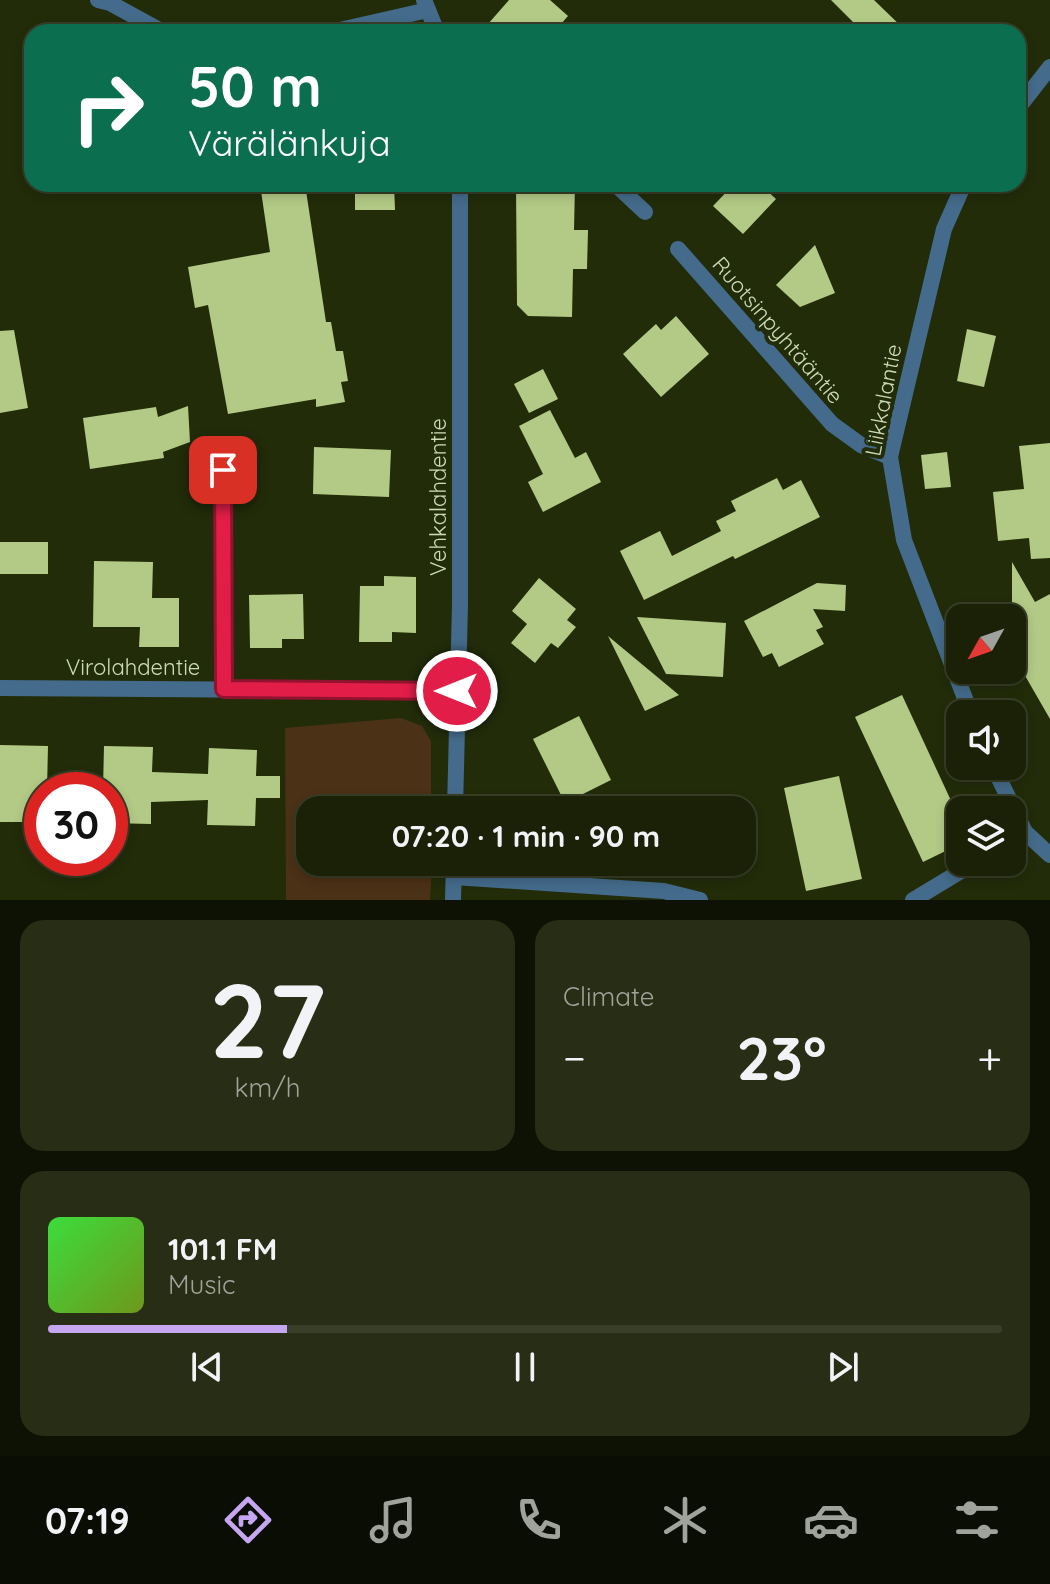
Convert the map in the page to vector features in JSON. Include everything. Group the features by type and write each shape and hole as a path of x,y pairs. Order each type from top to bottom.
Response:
{"street":[{"path":"98,0 110,3 148,24"},
{"path":"359,24 426,5 434,24"},
{"path":"1026,98 1050,67"},
{"name":"Vehkalahdentie","path":"455,796 460,192"},
{"path":"624,192 645,212"},
{"name":"Liikkalantie","path":"960,192 944,229 890,457 904,540 966,700"},
{"name":"Ruotsinpyhtääntie","path":"678,249 832,424 861,445 890,457"},
{"path":"223,470 224,689"},
{"name":"Virolahdentie","path":"0,688 457,691"},
{"path":"1026,841 1050,855"},
{"path":"453,900 454,876"},
{"path":"514,876 664,891 700,900"},
{"path":"913,900 953,876"}],"shaded area":[{"path":"401,718 422,726 431,741 431,796 296,796 296,876 431,876 430,900 286,900 285,728"}],"building":[{"path":"509,0 550,0 568,16 561,24 488,24"},
{"path":"831,0 874,0 899,24 855,24"},
{"path":"261,192 306,192 326,322 331,322 336,351 343,351 348,381 341,382 345,402 316,407 316,399 228,414 208,305 195,308 188,267 270,252"},
{"path":"355,192 394,192 395,210 355,210"},
{"path":"516,192 575,192 574,230 588,230 587,269 573,269 572,317 528,316 517,305"},
{"path":"726,192 769,192 776,199 743,234 713,206"},
{"path":"815,245 835,293 800,307 776,285"},
{"path":"676,316 709,354 661,397 623,354 656,324 661,330"},
{"path":"967,329 996,336 984,387 957,381"},
{"path":"14,330 28,408 0,413 0,331"},
{"path":"543,369 558,399 529,413 514,384"},
{"path":"188,406 190,442 163,452 164,458 90,469 83,418 156,407 158,417"},
{"path":"550,410 575,458 586,452 601,482 543,512 528,482 543,474 519,426"},
{"path":"1050,443 1050,558 1031,559 1029,538 998,541 993,492 1024,489 1019,446"},
{"path":"314,447 391,450 389,497 313,494"},
{"path":"947,452 951,487 925,489 921,455"},
{"path":"777,478 783,490 801,480 820,517 644,600 620,551 660,531 672,556 721,531 716,521 736,511 731,501"},
{"path":"0,542 48,542 48,574 0,574"},
{"path":"94,561 153,562 152,598 179,598 179,647 139,647 140,627 93,627"},
{"path":"1012,562 1035,602 1050,594 1050,719 1026,677 1026,604 1012,604"},
{"path":"384,576 416,577 416,633 392,632 392,642 359,642 360,586 384,586"},
{"path":"539,578 576,609 567,620 576,627 558,648 551,643 535,663 511,643 527,624 512,611"},
{"path":"817,583 846,585 845,611 813,609 823,627 816,630 824,644 779,667 772,653 763,657 744,621"},
{"path":"303,594 304,639 282,639 282,648 250,648 249,595"},
{"path":"637,617 726,623 723,677 666,674"},
{"path":"608,636 679,695 645,711"},
{"path":"902,695 949,796 946,796 946,851 923,862 855,717"},
{"path":"579,716 611,780 579,796 562,796 533,739"},
{"path":"0,745 48,746 47,772 24,772 24,822 0,822"},
{"path":"104,746 153,747 152,772 208,774 209,748 257,750 256,776 280,776 280,798 256,798 255,826 207,825 208,800 151,802 151,824 128,823 128,772 103,772"},
{"path":"839,776 862,879 806,891 784,788"}],"route":[{"path":"223,470 224,689 457,691"}]}
